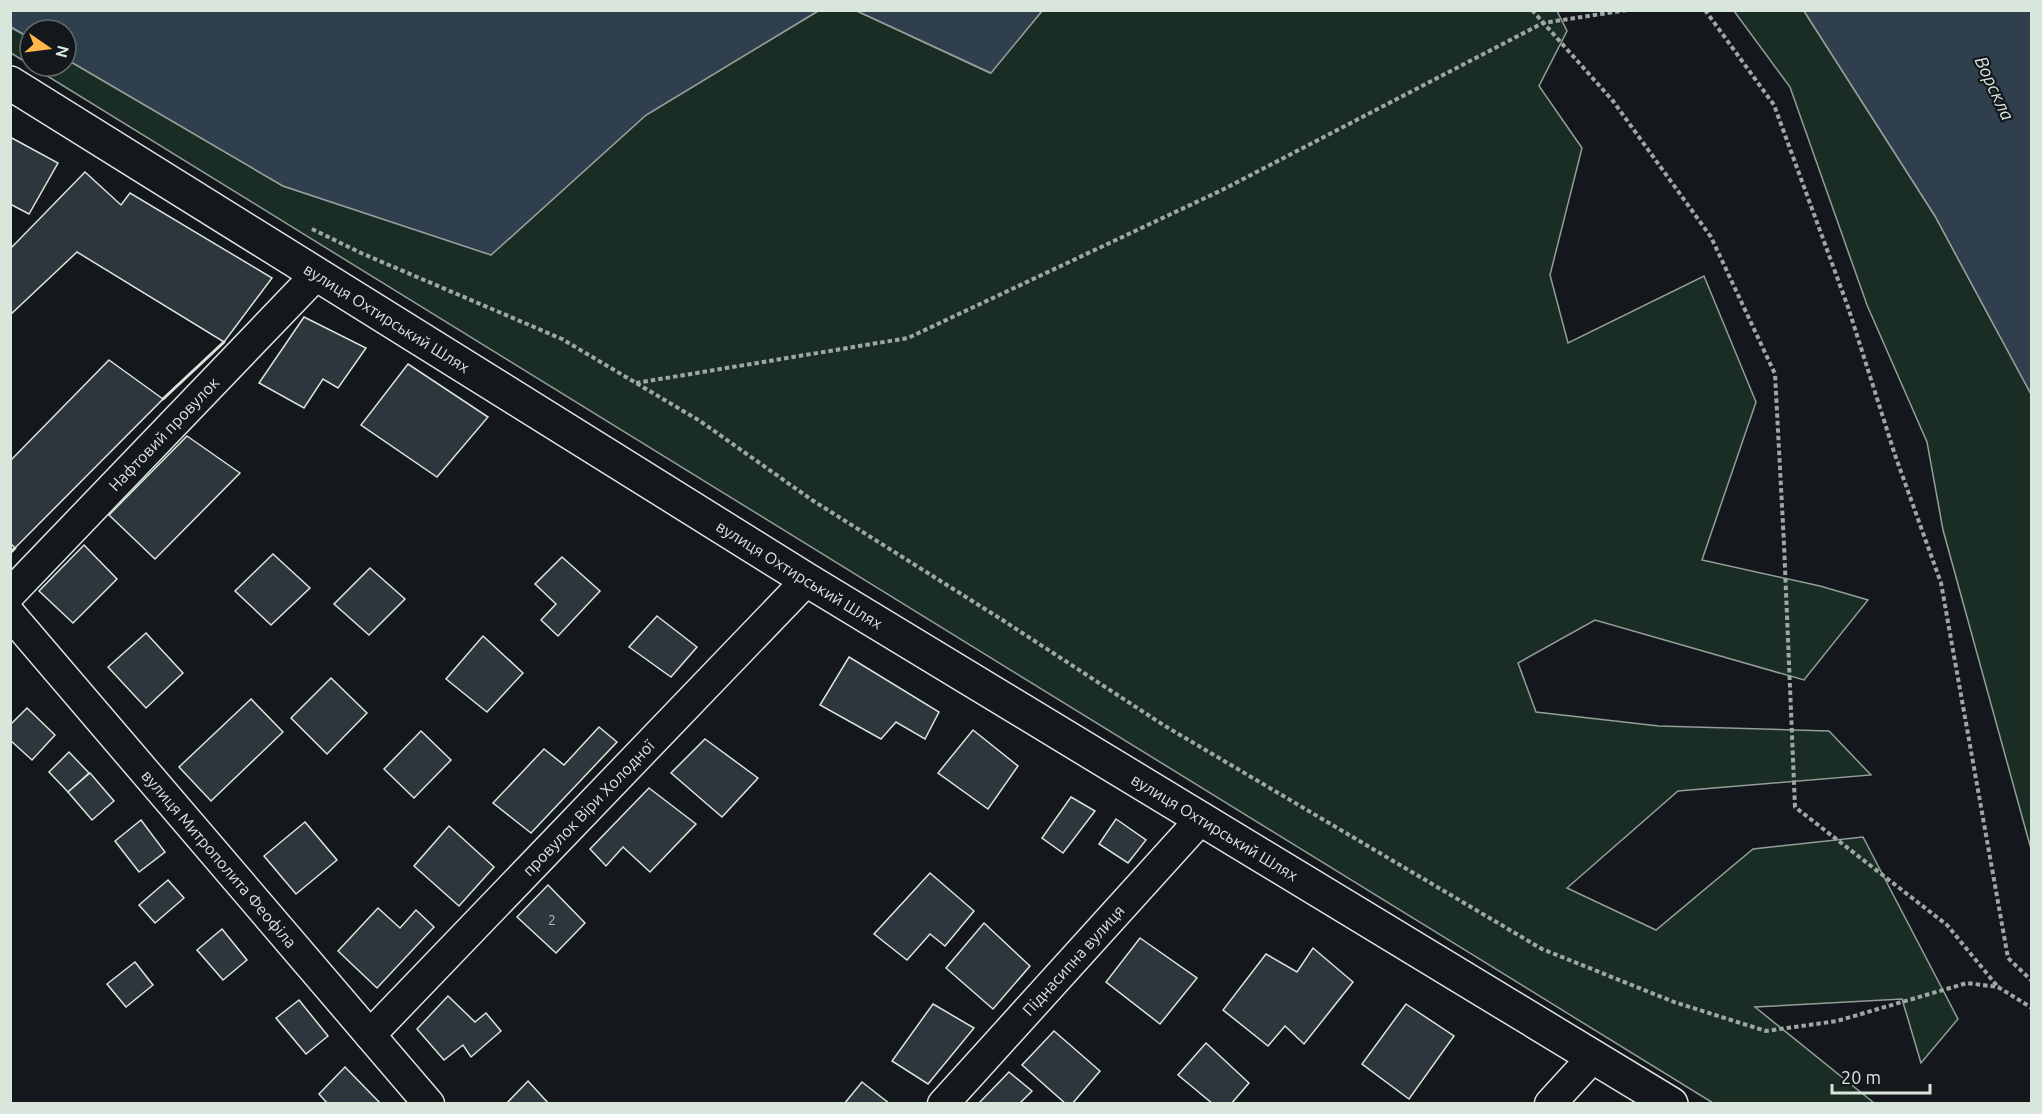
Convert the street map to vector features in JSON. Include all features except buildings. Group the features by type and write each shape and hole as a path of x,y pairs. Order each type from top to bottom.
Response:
{"main road":[{"name":"вулиця Охтирський Шлях","path":"10,83 807,580 1671,1104"}],"street":[{"name":"Нафтовий провулок","path":"10,594 317,274"},
{"name":"провулок Віри Холодної","path":"370,1035 807,580"},
{"name":"вулиця Митрополита Феофіла","path":"10,614 429,1104"},
{"name":"Піднасипна вулиця","path":"943,1104 1202,818"},
{"path":"1550,1104 1594,1056"}],"path":[{"path":"1532,10 1613,101 1711,237 1775,374 1785,544 1795,807 1947,925 1998,987 2031,1008"},
{"path":"636,383 908,338 1222,189 1543,23 1627,10"},
{"path":"1704,10 1774,105 1848,307 1895,455 1941,583 2008,958 2031,981"},
{"path":"309,228 361,253 562,339 700,421 813,500 1165,726 1542,950 1674,1002 1766,1031 1837,1021 1967,983 1998,987"}],"green space":[{"path":"818,11 857,11 990,73 1042,11 1557,11 1567,31 1539,86 1582,148 1550,275 1568,343 1704,276 1756,402 1702,560 1820,586 1868,600 1804,680 1595,620 1518,663 1536,712 1659,726 1829,731 1871,775 1678,791 1567,888 1656,930 1753,849 1863,837 1958,1019 1921,1063 1902,999 1755,1007 1874,1103 1713,1103 50,78 78,78 78,66 283,186 491,255 646,115"},
{"path":"1734,11 1804,11 1935,216 2031,394 2031,849 1943,530 1927,442 1867,305 1790,87"},
{"path":"10,27 18,31 18,57 11,53"}],"water":[{"path":"11,10 818,10 646,115 491,255 283,186 78,66 78,18 18,18 18,31 11,27"},
{"path":"857,11 1042,11 991,73"},
{"name":"Ворскла","path":"1804,11 2031,11 2031,394 1935,216"}],"wall":[{"path":"163,399 224,342"},
{"path":"10,553 15,548"}]}
